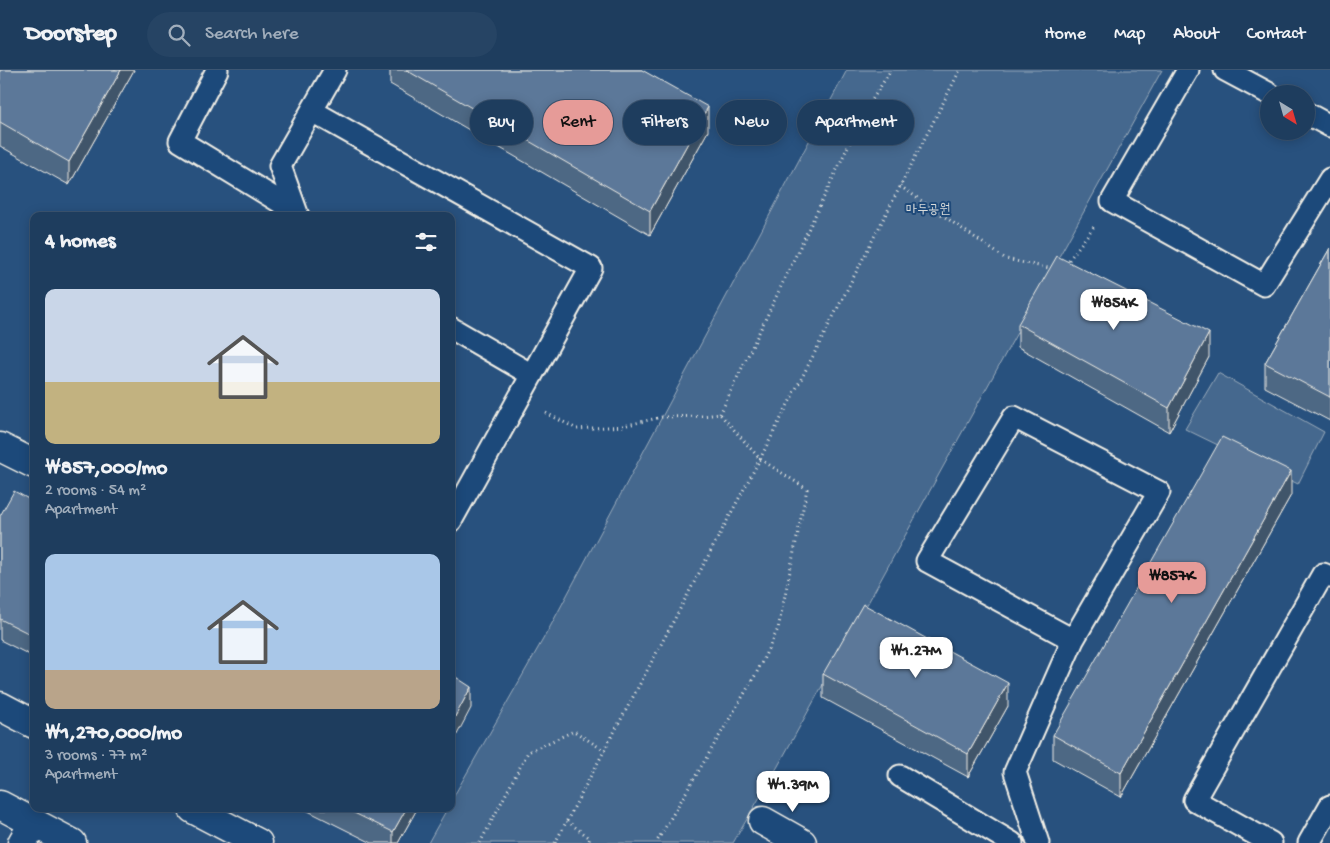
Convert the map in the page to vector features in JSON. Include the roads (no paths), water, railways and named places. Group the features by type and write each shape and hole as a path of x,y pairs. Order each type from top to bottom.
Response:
{"main road":[{"path":"0,446 30,462"},
{"path":"0,706 30,722"},
{"path":"0,805 28,833 72,843"},
{"path":"199,812 258,843"},
{"path":"763,821 802,843"}],"lane":[{"path":"217,70 180,141 294,212"},
{"path":"296,212 280,166 335,70"},
{"path":"1188,70 1112,201 1264,285 1330,179"},
{"path":"1225,70 1260,89"},
{"path":"312,111 591,268 455,514"},
{"path":"1315,118 1330,126"},
{"path":"455,330 532,375"},
{"path":"1038,843 1015,772 1073,640 1159,492 1014,417 927,561 1073,640"},
{"path":"1271,843 1249,838 1194,800 1323,574 1330,577"},
{"path":"900,776 1012,843"},
{"path":"1309,843 1330,806"}],"park label":[{"name":"마두공원","path":"928,208"}]}
